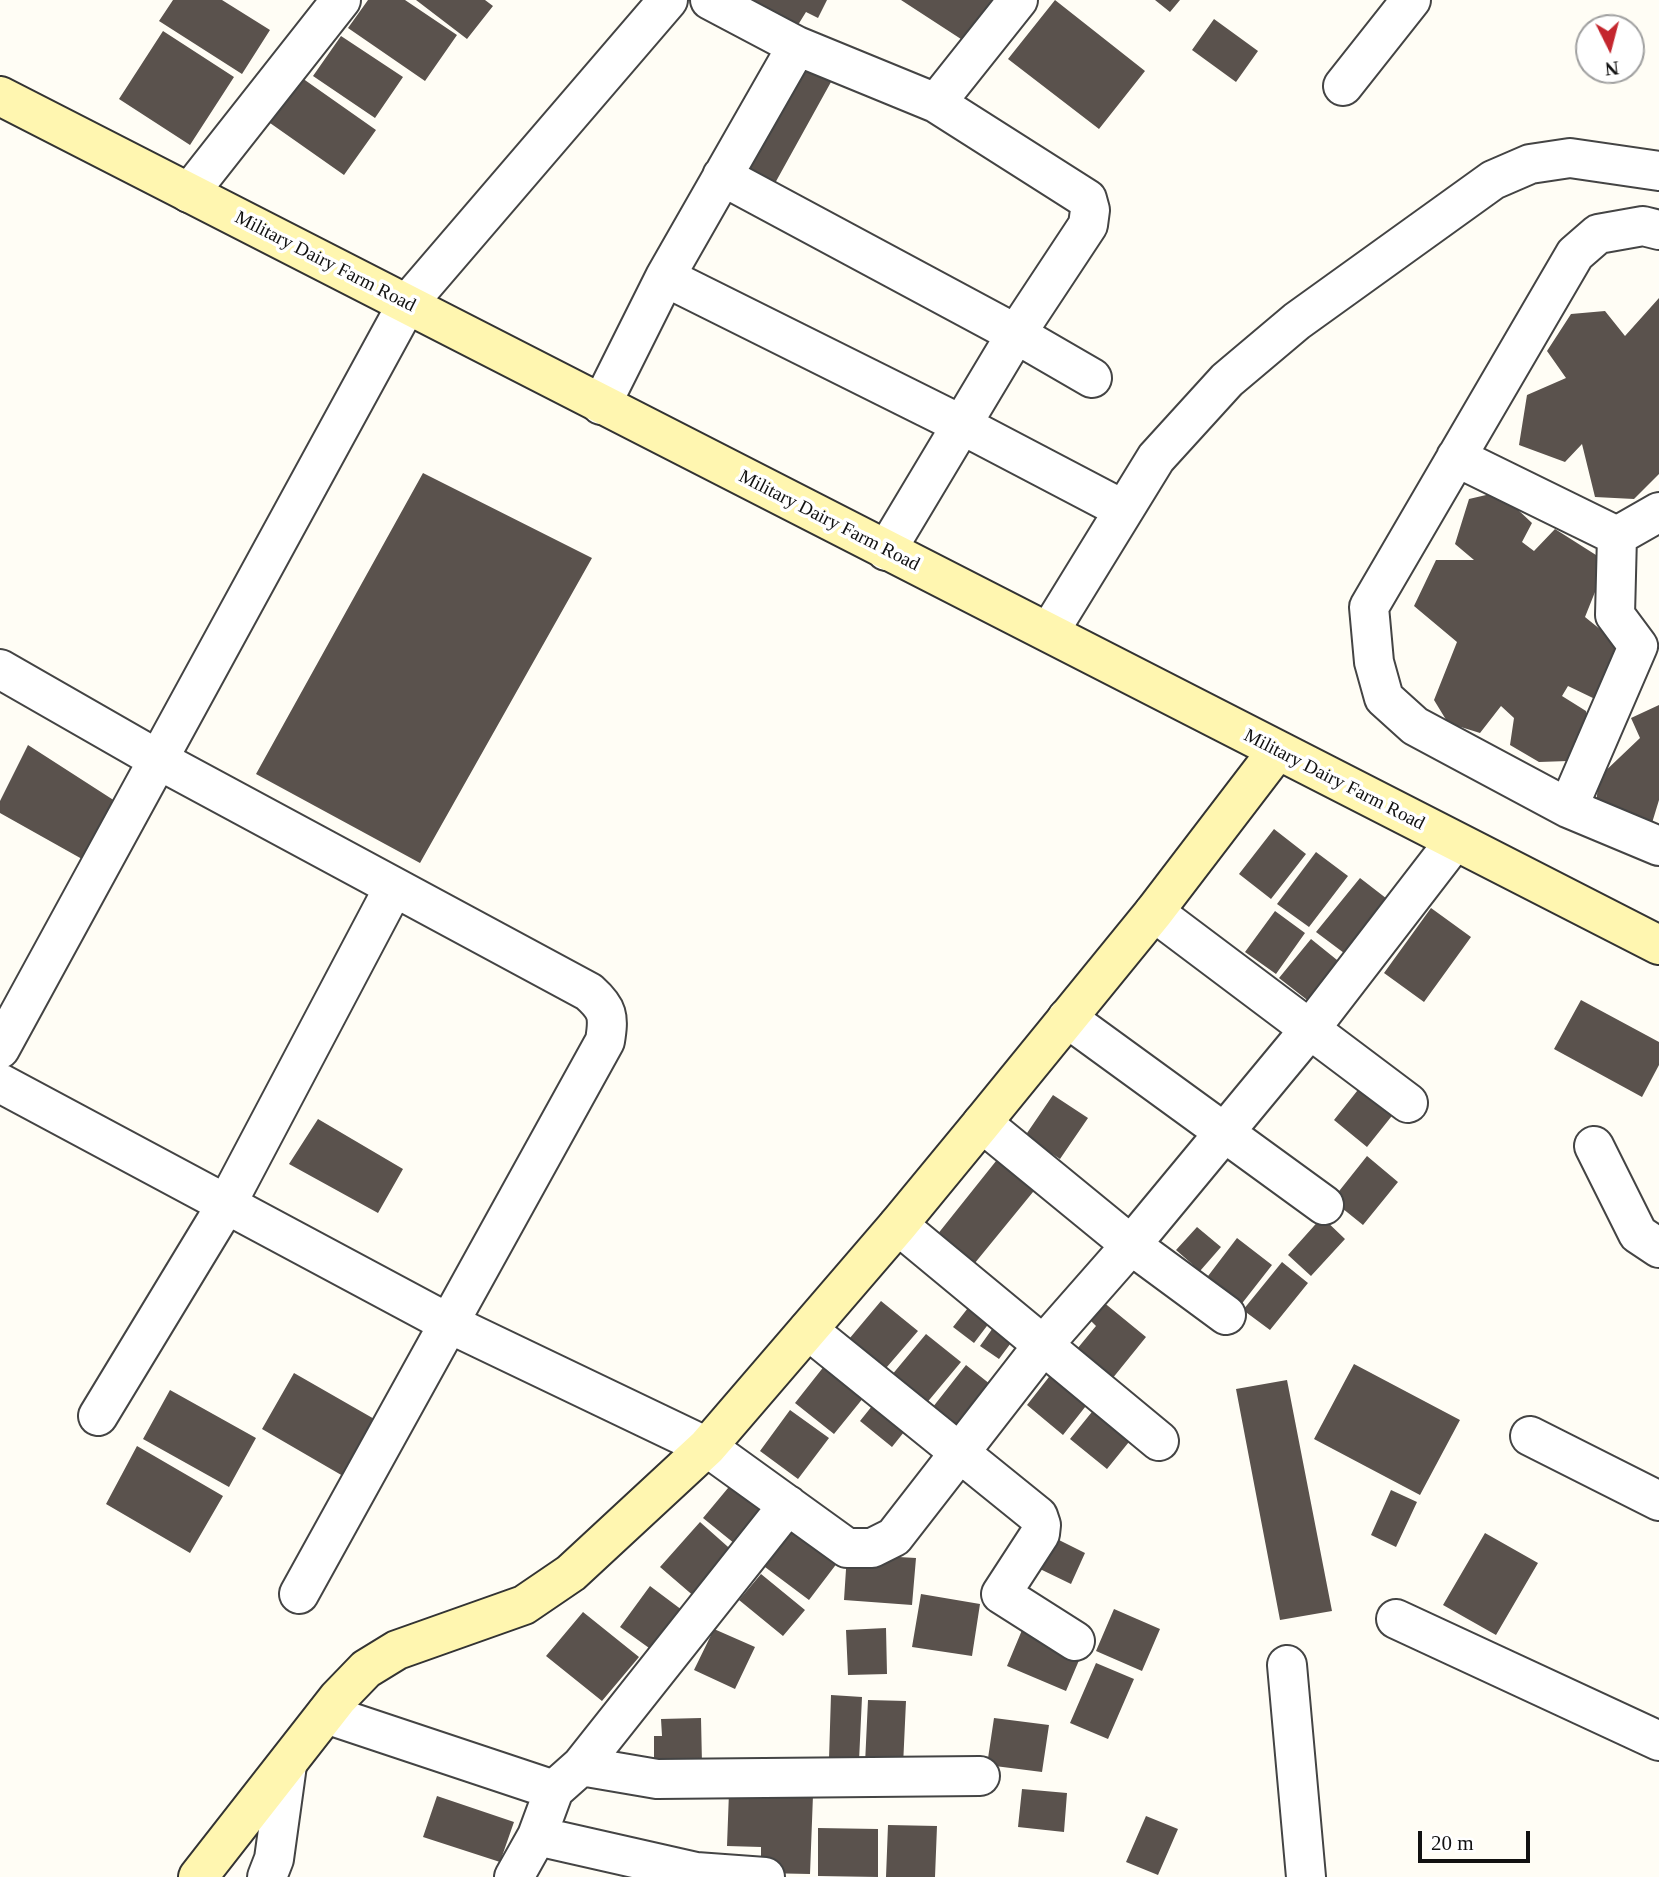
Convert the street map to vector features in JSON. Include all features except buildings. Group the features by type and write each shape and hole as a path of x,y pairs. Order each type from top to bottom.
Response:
{"main road":[{"name":"Military Dairy Farm Road","path":"0,96 1659,945"},
{"path":"198,1877 326,1714 366,1669 397,1650 524,1605 571,1573 707,1447 982,1123 1154,912 1277,751"}],"street":[{"path":"189,193 341,0"},
{"path":"0,1049 407,304 668,0"},
{"path":"710,0 797,47 936,103 1087,199 1090,210 1088,225 1016,334 886,551"},
{"path":"936,103 1018,0"},
{"path":"1343,86 1411,0"},
{"path":"601,405 665,277 797,47"},
{"path":"1049,632 1156,458 1227,380 1297,321 1493,180 1530,164 1570,158 1659,171"},
{"path":"722,176 1016,334 1092,378"},
{"path":"1659,230 1643,226 1598,234 1574,254 1369,607 1374,662 1384,698 1415,726 1568,808 1659,846"},
{"path":"665,277 1124,510"},
{"path":"1456,457 1617,536"},
{"path":"1617,536 1659,512"},
{"path":"1568,808 1648,656 1615,615 1617,536"},
{"path":"0,669 158,759 589,992 603,1004 608,1022 605,1041 299,1594"},
{"path":"0,1083 448,1323 707,1447 847,1548 872,1548 894,1537 1044,1345 1131,1245 1310,1029 1454,842"},
{"path":"98,1416 226,1205 394,887"},
{"path":"1154,912 1408,1103"},
{"path":"1067,1018 1324,1205"},
{"path":"982,1123 1131,1245 1226,1315"},
{"path":"1594,1146 1638,1234 1659,1248"},
{"path":"898,1225 1159,1441"},
{"path":"808,1330 1038,1516 1040,1534 1001,1594 1076,1641"},
{"path":"1530,1436 1659,1502"},
{"path":"514,1877 568,1778 788,1506"},
{"path":"1396,1619 1659,1741"},
{"path":"1287,1665 1306,1877"},
{"path":"326,1714 568,1778 980,1776"},
{"path":"267,1877 274,1858 287,1765"},
{"path":"537,1836 696,1872 765,1877"}]}
